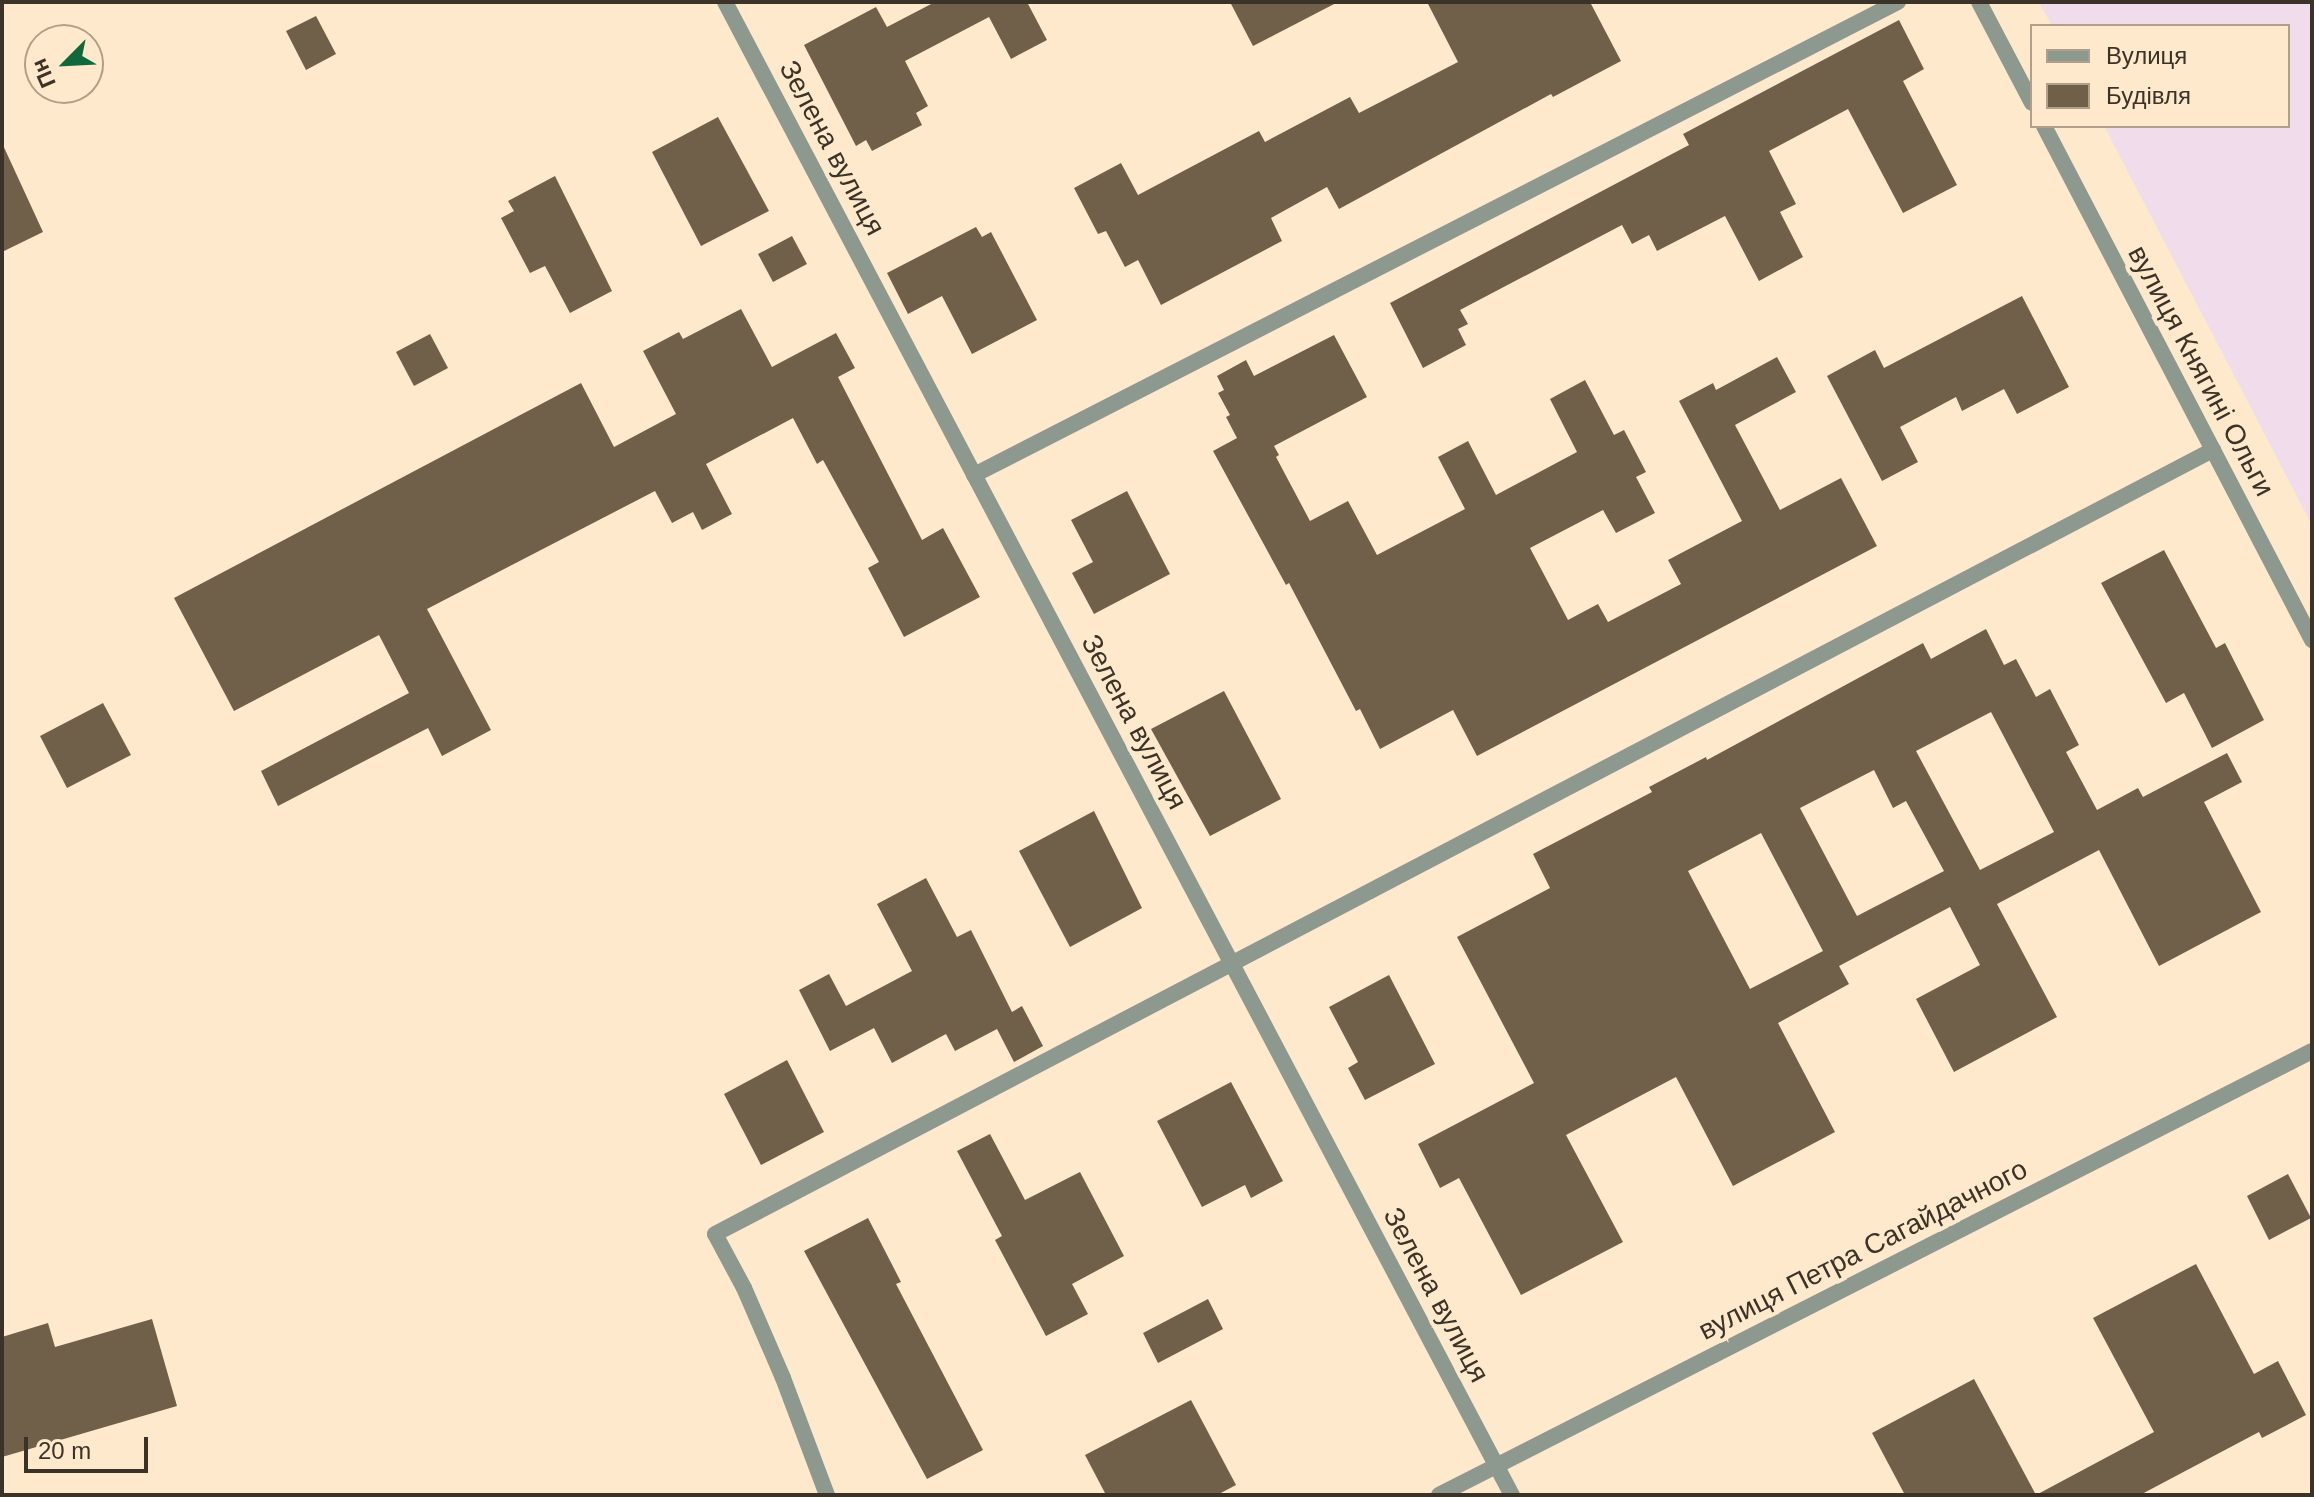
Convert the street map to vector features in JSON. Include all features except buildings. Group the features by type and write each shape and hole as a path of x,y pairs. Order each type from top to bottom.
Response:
{"street":[{"name":"Зелена вулиця","path":"725,2 1512,1495"},
{"path":"974,475 1898,2"},
{"path":"1979,2 2030,99"},
{"name":"вулиця Княгині Ольги","path":"2045,128 2312,640"},
{"path":"827,1495 783,1378 744,1288 715,1234 2213,450"},
{"name":"вулиця Петра Сагайдачного","path":"1439,1495 2312,1051"}],"shaded area":[{"path":"2039,2 2312,2 2312,525 2105,128 2290,128 2290,24 2051,24"}]}
